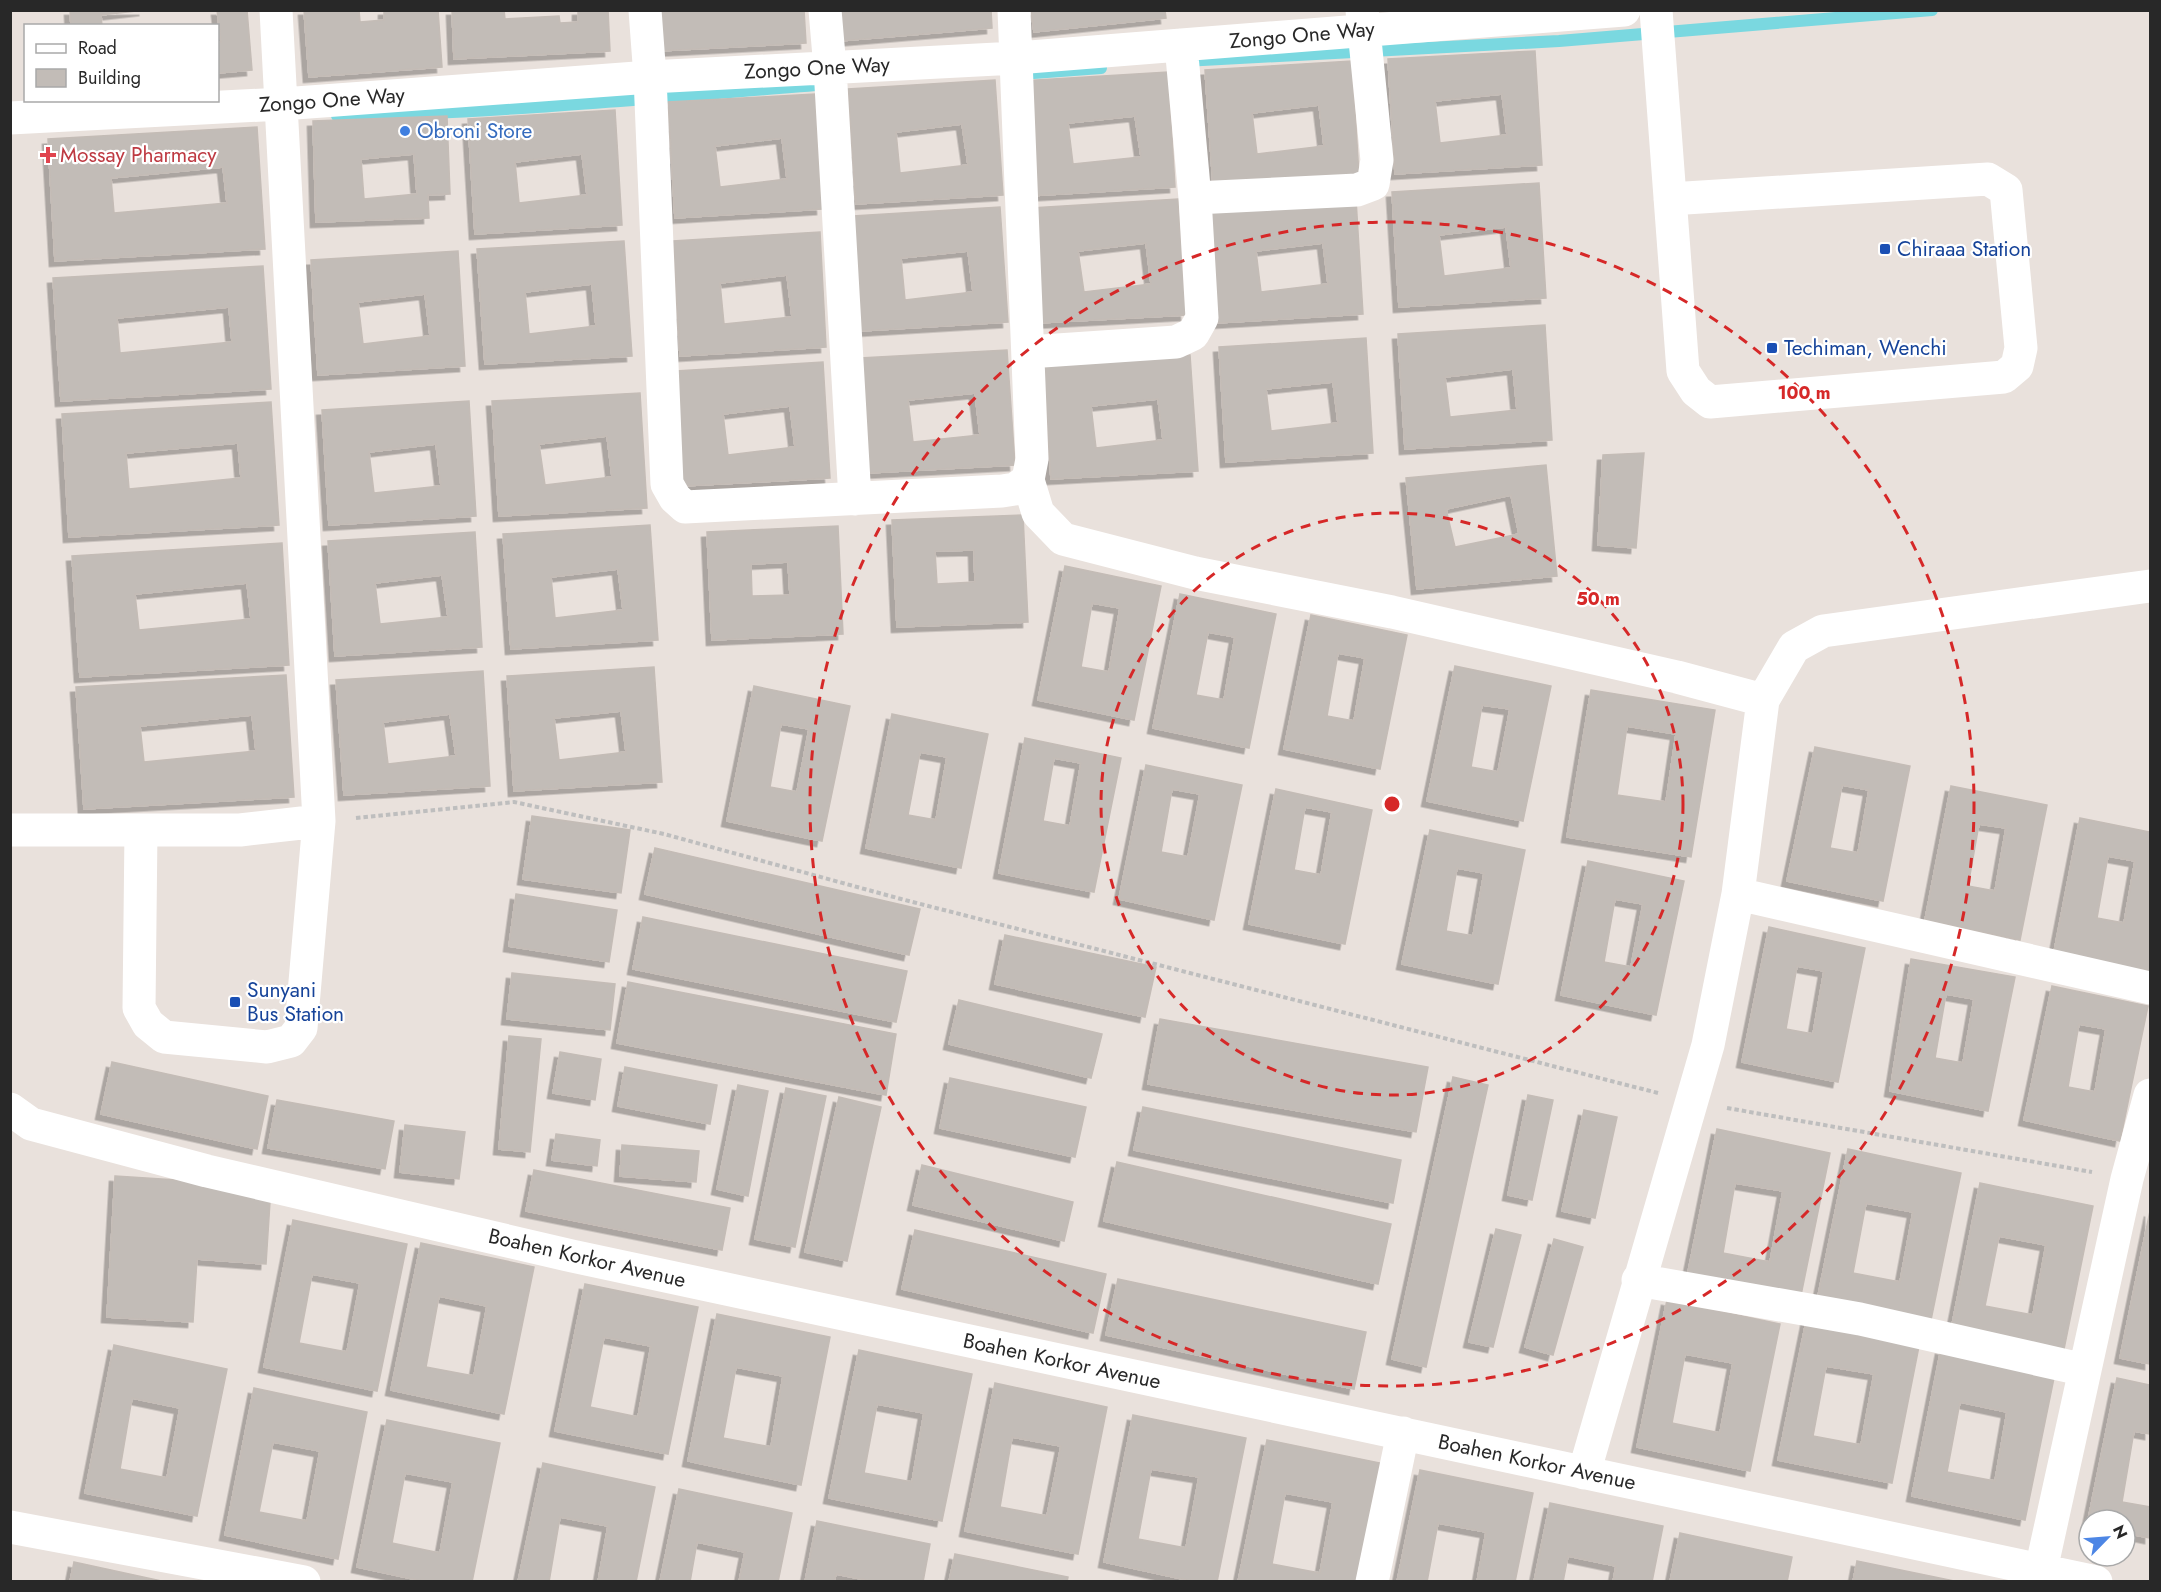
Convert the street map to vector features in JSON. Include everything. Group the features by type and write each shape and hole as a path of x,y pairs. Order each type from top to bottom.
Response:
{"street":[{"path":"141,830 139,1008 148,1024 164,1037 267,1047 291,1041 301,1028 319,821 276,10"},
{"path":"645,10 668,484 675,498 685,507 1002,491 1015,489 1028,480"},
{"path":"825,10 831,68 855,498"},
{"path":"1014,10 1032,459 1028,480 1038,513 1063,539 1195,573 1392,612 1677,677 1763,700"},
{"name":"Zongo One Way","path":"10,118 282,104 650,77 1016,58 1180,45 1363,20 1624,10"},
{"path":"1656,10 1670,199 1683,371 1696,391 1710,402 2004,377 2017,366 2021,348 2006,190 1988,178 1670,199"},
{"path":"1195,198 1357,190 1373,184 1377,160 1363,20"},
{"path":"1028,352 1176,342 1193,334 1202,318 1195,198 1180,45"},
{"path":"1584,1473 1638,1280 1708,1045 1738,894 1763,700 1794,647 1823,631 2151,586"},
{"path":"10,830 240,830 319,821"},
{"path":"1738,894 2151,988"},
{"path":"2041,1570 2127,1179 2151,1095"},
{"name":"Boahen Korkor Avenue","path":"17,1121 207,1171 572,1256 2096,1581"},
{"path":"1638,1280 1860,1319 2085,1370"},
{"path":"1372,1581 1403,1433"},
{"path":"10,1527 304,1581"}],"path":[{"path":"319,821 514,802 664,834 900,898 1692,1102 2127,1179"}],"building":[{"path":"70,10 145,10 101,15 102,24 71,24"},
{"path":"217,10 247,10 252,70 219,73 219,43 221,42"},
{"path":"304,10 359,10 360,22 384,20 384,10 438,10 442,67 309,77"},
{"path":"452,10 504,10 505,19 559,16 560,23 578,22 578,10 608,10 610,51 454,59"},
{"path":"656,10 804,10 806,43 659,51"},
{"path":"837,10 991,10 992,28 840,41"},
{"path":"1031,10 1165,10 1166,18 1034,32"},
{"path":"1535,51 1542,165 1395,174 1388,59","holes":["1502,94 1507,135 1440,143 1435,101"]},
{"path":"1352,61 1359,176 1213,185 1205,70","holes":["1319,105 1324,146 1257,154 1252,113"]},
{"path":"1168,72 1175,187 1029,196 1021,81","holes":["1135,116 1141,157 1073,164 1068,123"]},
{"path":"995,80 1003,195 856,204 848,89","holes":["962,124 968,165 900,173 896,132"]},
{"path":"815,94 822,209 675,218 668,102","holes":["782,138 787,179 720,187 715,146"]},
{"path":"615,110 622,225 475,234 468,119","holes":["582,154 587,195 519,203 515,162"]},
{"path":"447,116 450,194 428,195 429,218 316,222 313,121","holes":["414,154 417,194 364,199 361,159"]},
{"path":"257,127 265,249 55,261 48,139","holes":["223,167 227,203 114,213 111,178"]},
{"path":"1539,183 1546,298 1399,307 1392,192","holes":["1506,227 1511,268 1444,276 1439,235"]},
{"path":"1178,199 1186,315 1038,323 1031,208","holes":["1146,243 1151,284 1084,292 1078,251"]},
{"path":"1356,199 1363,314 1216,323 1209,208","holes":["1323,243 1328,284 1261,292 1256,251"]},
{"path":"1000,207 1008,322 861,331 853,216","holes":["968,251 973,292 905,300 901,258"]},
{"path":"820,232 826,347 680,356 673,241","holes":["787,275 792,317 724,324 720,283"]},
{"path":"624,241 632,356 485,364 477,249","holes":["592,284 596,326 529,334 525,292"]},
{"path":"458,251 465,366 318,375 311,260","holes":["425,294 430,336 363,344 358,302"]},
{"path":"263,266 271,389 61,401 53,278","holes":["229,307 232,342 120,353 117,318"]},
{"path":"1545,325 1552,440 1405,449 1398,334","holes":["1513,369 1517,410 1450,417 1445,377"]},
{"path":"1366,338 1373,453 1226,462 1219,347","holes":["1333,382 1338,423 1271,431 1266,389"]},
{"path":"1007,350 1015,465 868,473 860,358","holes":["975,393 980,435 913,442 908,400"]},
{"path":"1190,355 1198,471 1051,479 1043,364","holes":["1158,399 1163,440 1096,448 1091,406"]},
{"path":"823,362 830,478 683,486 676,371","holes":["790,406 795,447 728,455 723,414"]},
{"path":"640,393 647,508 499,516 492,401","holes":["607,436 612,477 545,485 539,444"]},
{"path":"469,401 476,516 329,525 322,410","holes":["436,444 441,486 374,493 369,452"]},
{"path":"271,402 279,525 69,537 62,414","holes":["238,443 241,478 129,489 126,453"]},
{"path":"1644,453 1636,548 1598,545 1603,455"},
{"path":"1546,465 1557,576 1417,589 1406,478","holes":["1511,495 1519,534 1455,547 1446,509"]},
{"path":"1023,515 1028,622 897,627 892,520","holes":["974,550 975,582 937,584 935,551"]},
{"path":"650,525 658,640 511,649 503,534","holes":["618,569 623,610 555,618 551,577"]},
{"path":"838,526 843,634 712,640 707,532","holes":["788,562 790,595 752,596 751,564"]},
{"path":"475,532 482,647 335,656 328,541","holes":["442,575 448,617 380,624 375,583"]},
{"path":"282,543 289,665 80,677 72,556","holes":["247,583 251,619 139,630 135,594"]},
{"path":"1065,566 1161,586 1134,720 1038,700","holes":["1092,603 1120,608 1109,672 1081,667"]},
{"path":"1180,594 1276,614 1249,748 1153,728","holes":["1208,632 1235,637 1224,700 1196,695"]},
{"path":"1311,615 1407,635 1380,769 1284,749","holes":["1338,653 1365,658 1354,721 1327,716"]},
{"path":"1455,666 1551,686 1523,821 1427,801","holes":["1482,705 1510,709 1498,772 1471,767"]},
{"path":"654,667 662,782 514,791 507,676","holes":["621,711 626,752 559,760 554,718"]},
{"path":"483,671 490,786 344,795 336,680","holes":["450,714 456,756 388,764 383,722"]},
{"path":"286,675 294,797 84,809 76,687","holes":["252,715 256,751 144,762 140,726"]},
{"path":"754,686 850,706 822,841 727,821","holes":["781,724 809,729 797,792 770,787"]},
{"path":"1591,690 1715,710 1691,857 1567,837","holes":["1627,726 1676,734 1666,802 1617,795"]},
{"path":"892,714 988,734 961,868 866,848","holes":["920,752 947,757 936,820 908,815"]},
{"path":"1025,738 1121,758 1094,892 999,873","holes":["1054,758 1081,763 1070,826 1043,821"]},
{"path":"1815,747 1910,766 1883,901 1787,881","holes":["1842,785 1869,790 1858,853 1830,848"]},
{"path":"1146,765 1242,785 1214,920 1119,899","holes":["1172,789 1200,794 1188,857 1161,852"]},
{"path":"1951,786 2047,805 2020,940 1925,920","holes":["1979,824 2006,828 1995,891 1968,886"]},
{"path":"1276,789 1372,810 1345,944 1249,924","holes":["1305,807 1332,812 1321,875 1294,870"]},
{"path":"532,816 630,830 621,893 523,879"},
{"path":"2080,818 2150,832 2150,972 2054,952","holes":["2108,856 2135,861 2124,923 2097,918"]},
{"path":"1430,830 1525,850 1498,984 1402,964","holes":["1457,868 1484,873 1473,936 1446,931"]},
{"path":"655,848 920,909 909,955 645,894"},
{"path":"1588,861 1684,881 1656,1015 1561,995","holes":["1615,899 1643,904 1631,967 1604,962"]},
{"path":"516,894 617,910 609,962 509,946"},
{"path":"643,917 907,971 896,1022 633,969"},
{"path":"1769,927 1865,948 1838,1082 1742,1062","holes":["1797,966 1824,971 1813,1034 1786,1029"]},
{"path":"1005,935 1156,967 1145,1017 995,984"},
{"path":"1911,959 2015,977 1988,1111 1890,1091","holes":["1946,994 1974,999 1963,1063 1935,1058"]},
{"path":"512,973 615,984 610,1030 507,1019"},
{"path":"628,982 896,1034 886,1095 617,1043"},
{"path":"2052,986 2148,1006 2120,1141 2024,1120","holes":["2079,1024 2106,1029 2095,1092 2068,1087"]},
{"path":"959,1000 1102,1034 1091,1078 949,1044"},
{"path":"1160,1019 1428,1067 1416,1132 1148,1084"},
{"path":"509,1036 541,1039 530,1152 499,1149"},
{"path":"560,1052 601,1059 595,1100 553,1093"},
{"path":"112,1062 268,1096 257,1149 101,1114"},
{"path":"625,1067 717,1085 710,1124 618,1106"},
{"path":"1453,1077 1488,1085 1426,1367 1392,1359"},
{"path":"950,1078 1086,1107 1075,1157 940,1128"},
{"path":"738,1085 768,1091 748,1196 717,1189"},
{"path":"786,1088 826,1096 795,1247 755,1239"},
{"path":"1528,1095 1553,1100 1532,1200 1508,1195"},
{"path":"839,1097 881,1107 847,1261 805,1252"},
{"path":"277,1100 394,1121 385,1169 268,1148"},
{"path":"1143,1107 1401,1160 1393,1203 1134,1150"},
{"path":"1584,1110 1617,1117 1595,1218 1562,1211"},
{"path":"405,1125 465,1132 459,1179 400,1172"},
{"path":"1717,1129 1830,1153 1800,1300 1687,1277","holes":["1735,1183 1783,1191 1770,1262 1723,1253"]},
{"path":"556,1134 600,1140 597,1166 552,1160"},
{"path":"622,1145 699,1151 696,1182 620,1176"},
{"path":"1848,1149 1961,1173 1931,1320 1818,1296","holes":["1866,1203 1913,1212 1900,1282 1853,1273"]},
{"path":"1117,1162 1391,1224 1378,1284 1104,1221"},
{"path":"922,1165 1073,1202 1064,1241 913,1205"},
{"path":"534,1170 730,1208 722,1250 526,1211"},
{"path":"115,1176 271,1186 266,1264 197,1259 193,1322 107,1317"},
{"path":"1980,1183 2093,1206 2063,1354 1951,1330","holes":["1999,1236 2046,1245 2033,1315 1985,1306"]},
{"path":"2150,1211 2150,1364 2120,1358"},
{"path":"293,1220 407,1244 377,1391 264,1367","holes":["312,1274 360,1283 347,1352 299,1343"]},
{"path":"1496,1229 1521,1235 1493,1347 1469,1342"},
{"path":"915,1230 1106,1274 1093,1333 902,1289"},
{"path":"1554,1239 1583,1247 1553,1355 1525,1347"},
{"path":"421,1243 534,1267 504,1414 391,1390","holes":["439,1296 487,1306 474,1376 426,1367"]},
{"path":"1118,1279 1366,1332 1354,1389 1106,1335"},
{"path":"585,1284 698,1307 668,1454 555,1431","holes":["604,1337 651,1346 638,1417 590,1407"]},
{"path":"1667,1300 1780,1324 1750,1471 1637,1447","holes":["1685,1354 1733,1363 1720,1433 1672,1423"]},
{"path":"1808,1312 1921,1336 1892,1483 1778,1460","holes":["1826,1366 1874,1374 1861,1445 1813,1436"]},
{"path":"717,1314 830,1337 801,1485 688,1461","holes":["736,1367 783,1376 771,1447 723,1438"]},
{"path":"114,1345 227,1369 197,1516 85,1493","holes":["132,1398 180,1408 167,1478 120,1469"]},
{"path":"1941,1349 2055,1373 2025,1520 1912,1496","holes":["1960,1402 2007,1412 1995,1481 1947,1472"]},
{"path":"859,1350 972,1374 942,1521 829,1498","holes":["877,1404 924,1413 912,1482 864,1473"]},
{"path":"2117,1378 2150,1385 2150,1434 2134,1431 2122,1502 2150,1507 2150,1538 2137,1535 2137,1508 2090,1508"},
{"path":"995,1383 1107,1407 1078,1554 965,1531","holes":["1012,1437 1061,1446 1047,1516 1000,1507"]},
{"path":"254,1388 367,1412 338,1559 225,1535","holes":["273,1442 320,1451 307,1521 259,1512"]},
{"path":"1133,1415 1246,1438 1217,1582 1196,1582 1104,1562","holes":["1151,1469 1199,1477 1186,1548 1138,1539"]},
{"path":"387,1420 500,1443 472,1582 427,1582 357,1567","holes":["405,1473 453,1482 440,1553 392,1543"]},
{"path":"1267,1440 1380,1463 1356,1582 1238,1582","holes":["1285,1493 1333,1502 1320,1573 1272,1564"]},
{"path":"543,1463 655,1487 636,1582 598,1582 608,1526 560,1517 549,1582 518,1582"},
{"path":"1420,1470 1533,1493 1515,1582 1477,1582 1486,1532 1438,1523 1427,1582 1397,1582"},
{"path":"679,1489 792,1513 778,1582 739,1582 745,1552 697,1542 690,1582 660,1582"},
{"path":"1550,1503 1663,1526 1652,1582 1613,1582 1616,1566 1568,1556 1563,1582 1534,1582"},
{"path":"817,1521 930,1544 923,1582 876,1582 836,1574 834,1582 805,1582"},
{"path":"1680,1533 1792,1557 1787,1582 1670,1582"},
{"path":"955,1554 1068,1577 1067,1582 949,1582"},
{"path":"1857,1561 1959,1582 1853,1582"},
{"path":"74,1562 166,1582 70,1582"}],"waterway":[{"path":"1184,61 1559,41 1932,10"},
{"path":"1020,74 1101,68"},
{"path":"337,116 522,108 829,84"}],"place":[{"name":"Obroni Store","path":"405,131"},
{"name":"Mossay Pharmacy","path":"48,155"},
{"name":"Chiraaa Station","path":"1885,249"},
{"name":"Techiman, Wenchi","path":"1772,348"},
{"name":"Sunyani Bus Station","path":"235,1002"}]}
